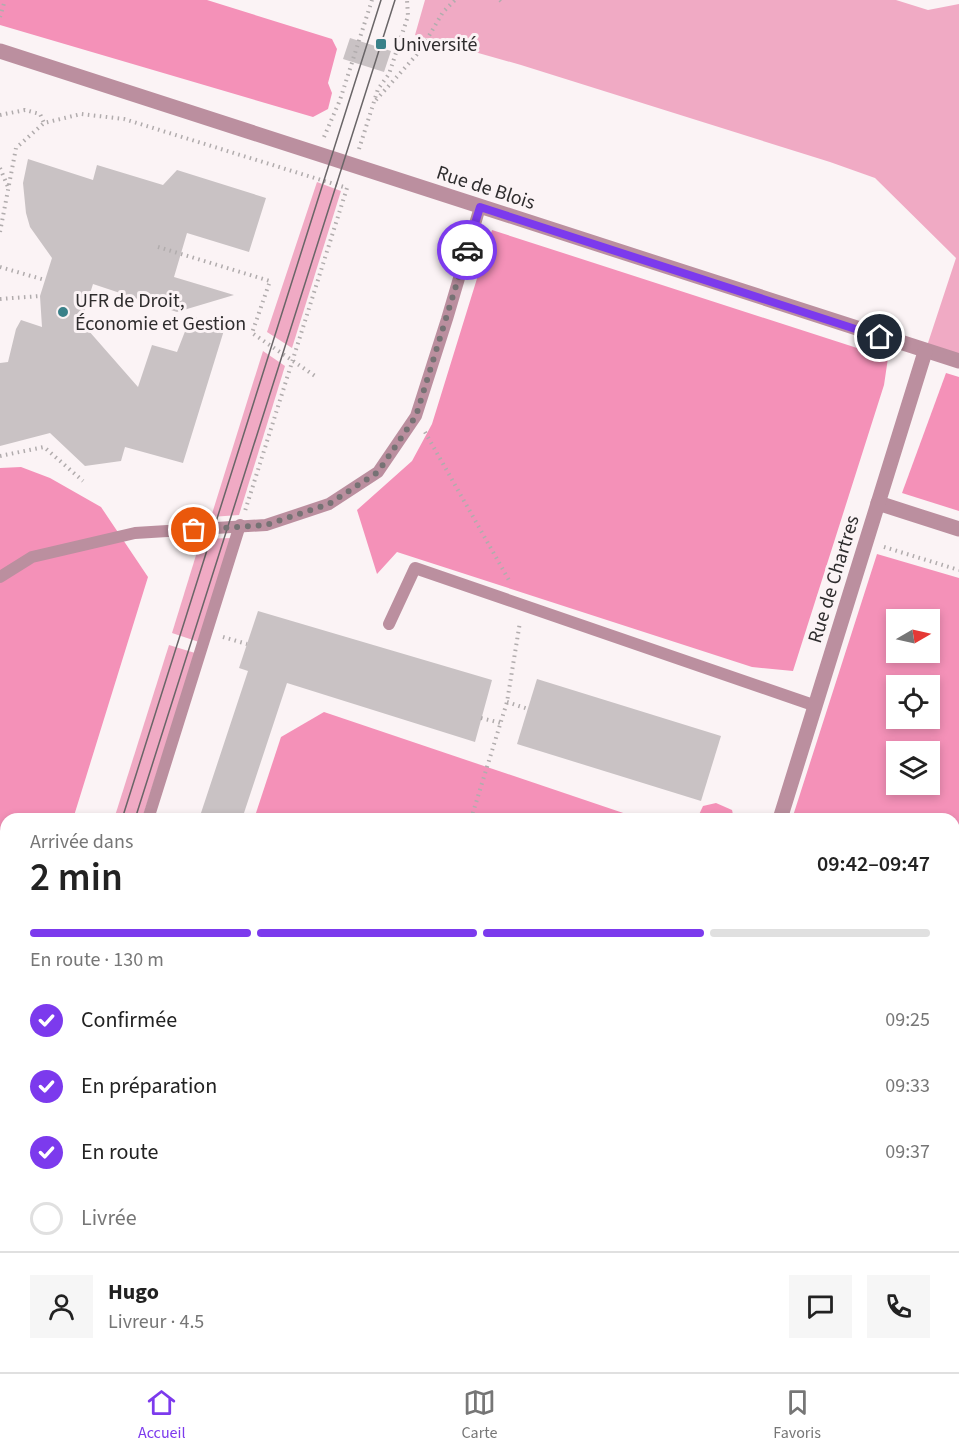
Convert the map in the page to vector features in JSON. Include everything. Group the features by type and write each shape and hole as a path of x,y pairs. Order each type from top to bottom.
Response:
{"street":[{"name":"Rue de Blois","path":"0,51 925,352 959,361"},
{"name":"Rue de Chartres","path":"782,813 925,352"},
{"path":"878,503 959,529"}],"lane":[{"path":"0,577 32,557 135,533 266,525 329,504 378,472 416,416 480,207"},
{"path":"150,813 240,525"},
{"path":"389,624 416,568 816,706"}],"path":[{"path":"0,17 5,0"},
{"path":"323,138 340,100 372,0"},
{"path":"359,150 378,89 389,74 408,16 407,0"},
{"path":"374,103 420,51 443,12 455,0"},
{"path":"0,115 25,110 40,114 44,123"},
{"path":"0,232 16,148 44,123 81,114 124,119 347,188 240,525"},
{"path":"0,168 9,188"},
{"path":"158,247 270,281 252,333 315,376"},
{"path":"0,267 45,280"},
{"path":"0,299 40,296"},
{"path":"416,416 523,605 507,702 473,813"},
{"path":"0,456 44,447 83,481"},
{"path":"877,545 959,570"},
{"path":"223,637 247,644"},
{"path":"507,702 528,709"},
{"path":"481,718 501,723"}],"shaded area":[{"path":"0,0 207,0 332,39 337,49 328,83 332,93 328,109 313,117 0,25"},
{"path":"425,0 896,0 928,10 959,4 959,361 925,352 956,258 875,178 521,65 415,35"},
{"path":"317,182 341,191 292,348 267,332"},
{"path":"492,230 888,358 884,385 793,671 752,667 397,552 377,574 357,510 412,461 432,424"},
{"path":"263,351 285,366 239,515 211,517"},
{"path":"946,373 959,377 959,511 902,493"},
{"path":"21,467 50,478 101,507 148,577 75,813 0,813 0,468"},
{"path":"231,538 199,642 172,633 201,539"},
{"path":"877,554 959,578 959,813 794,813"},
{"path":"169,645 195,653 144,813 116,813"},
{"path":"324,712 623,813 256,813 281,737"},
{"path":"716,803 732,810 733,813 700,813 703,806"}],"building":[{"path":"350,38 391,51 384,72 343,59"},
{"name":"UFR de Droit, Économie et Gestion","path":"28,159 93,180 97,165 163,185 177,170 266,198 249,252 187,233 174,277 234,295 177,312 93,284 81,322 138,387 152,345 177,352 191,316 225,327 183,463 125,447 121,461 85,466 50,433 0,446 0,363 8,362 16,329 21,320 42,327 40,296 52,258 30,227 26,213 23,183"},
{"path":"258,611 492,680 475,742 287,683 244,813 201,813 248,671 239,668"},
{"path":"537,679 721,736 701,801 517,744"}],"tram line":[{"path":"124,813 381,0"},
{"path":"137,813 395,0"}],"way so far":[{"path":"194,530 266,525 329,504 378,472 416,416 467,250"}],"place":[{"name":"Université","path":"381,44"},
{"name":"UFR de Droit, Économie et Gestion","path":"63,312"}],"route":[{"path":"467,250 480,207 880,337"}]}
